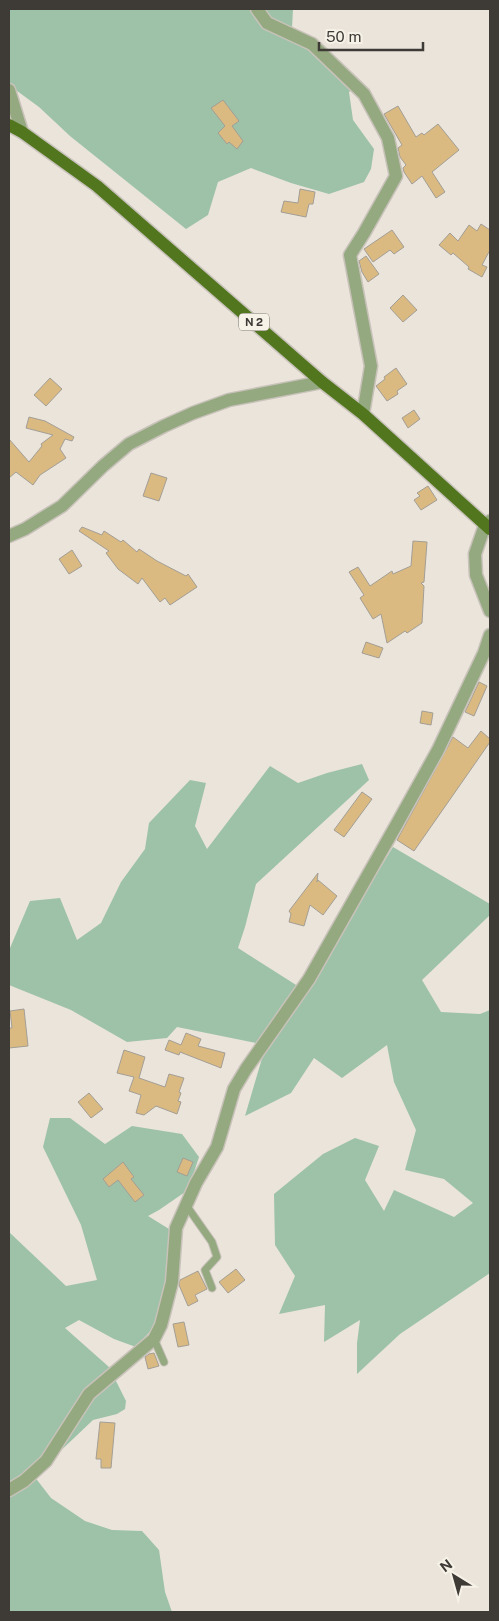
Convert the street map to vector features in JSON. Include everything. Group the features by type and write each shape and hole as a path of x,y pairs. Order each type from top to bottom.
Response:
{"main road":[{"name":"N 2","path":"9,125 22,132 97,186 322,382 363,414 489,525"}],"street":[{"path":"257,9 268,23 312,44 364,94 388,138 396,176 350,255 371,366 363,414"},
{"path":"9,90 22,132"},
{"path":"9,536 25,529 62,506 129,444 164,426 229,400 322,382"},
{"path":"489,525 475,554 476,575 490,611"},
{"path":"9,1490 24,1481 46,1461 89,1394 154,1339 161,1325 172,1282 176,1228 196,1183 217,1147 234,1089 309,979 398,822 438,750 484,653 490,635"}],"lane":[{"path":"186,1204 212,1242 216,1257 205,1270 212,1288"},
{"path":"154,1339 164,1362"}],"green space":[{"path":"9,9 293,9 292,28 360,85 349,92 353,120 374,149 371,169 364,182 329,194 291,183 251,168 218,182 208,215 186,229 70,136 39,107 9,85"},
{"path":"362,764 369,780 256,884 238,948 304,990 393,847 490,904 490,915 422,980 441,1012 480,1014 490,1010 490,1273 400,1334 357,1374 357,1343 360,1320 324,1342 325,1305 279,1314 295,1276 275,1245 274,1194 323,1154 355,1138 379,1146 365,1180 384,1211 394,1190 454,1217 473,1203 444,1179 405,1170 416,1130 394,1082 387,1045 342,1078 314,1058 291,1093 245,1116 266,1045 177,1027 167,1038 127,1042 71,1010 9,985 10,948 30,901 60,898 77,940 101,923 121,882 145,849 149,823 190,780 206,783 195,826 207,849 270,766 298,783"},
{"path":"50,1118 70,1118 105,1144 132,1126 182,1134 199,1157 188,1190 148,1216 169,1229 175,1258 163,1291 155,1326 136,1347 114,1339 79,1320 65,1328 109,1367 126,1401 125,1409 117,1414 93,1420 34,1476 51,1498 85,1521 112,1530 142,1531 159,1550 165,1592 172,1612 9,1612 9,1232 66,1286 97,1280 81,1225 43,1147"}],"building":[{"path":"223,100 239,121 232,126 243,141 237,149 229,142 227,144 218,133 225,126 211,108"},
{"path":"398,106 416,137 422,133 424,135 438,124 459,150 432,172 445,192 436,198 422,176 412,184 404,172 403,168 406,165 400,157 398,148 402,145 384,114"},
{"path":"300,189 315,192 313,204 309,204 306,217 281,212 284,201 298,203"},
{"path":"481,224 490,230 490,250 482,265 487,267 482,277 468,269 469,267 453,253 451,255 439,245 450,233 458,241 469,225 477,231"},
{"path":"392,230 404,247 394,254 390,250 373,262 364,249"},
{"path":"366,256 379,274 368,282 362,272 359,261"},
{"path":"403,295 417,310 403,322 390,308"},
{"path":"396,368 407,384 397,391 398,394 387,401 376,386"},
{"path":"50,378 62,389 46,406 34,395"},
{"path":"414,410 420,419 408,428 402,418"},
{"path":"29,417 45,421 74,437 72,441 65,439 60,449 66,458 40,475 33,485 16,472 9,478 9,439 29,462 42,446 41,444 53,435 26,428"},
{"path":"151,473 167,478 159,501 143,496"},
{"path":"428,486 437,500 421,510 414,500 420,496 417,493"},
{"path":"82,527 102,535 104,531 121,542 123,540 137,552 139,549 186,576 188,574 197,587 170,605 165,598 160,602 142,578 138,584 118,569 106,553 109,551 79,531"},
{"path":"413,541 427,542 424,582 421,583 424,586 422,623 387,643 381,614 373,619 360,598 364,595 349,572 358,567 370,586 392,571 393,574 411,566"},
{"path":"72,550 82,566 69,574 59,559"},
{"path":"366,642 383,648 379,658 362,653"},
{"path":"479,682 487,686 474,716 465,712"},
{"path":"422,711 433,713 431,725 420,723"},
{"path":"481,731 490,739 490,742 414,851 397,840 453,737 468,748"},
{"path":"362,792 372,799 344,837 334,830"},
{"path":"318,873 317,882 318,880 337,896 323,915 310,905 304,926 289,922 291,914 289,911"},
{"path":"24,1009 28,1046 9,1048 9,1028 12,1028 10,1011"},
{"path":"186,1033 201,1039 198,1046 225,1053 221,1068 180,1052 179,1055 165,1050 169,1040 181,1045"},
{"path":"124,1050 145,1057 139,1078 165,1087 169,1074 184,1078 179,1092 181,1093 178,1101 181,1102 177,1114 156,1106 144,1115 136,1113 141,1095 129,1091 134,1077 117,1073"},
{"path":"89,1093 103,1109 91,1118 78,1102"},
{"path":"183,1158 193,1162 187,1176 177,1172"},
{"path":"123,1162 134,1177 131,1179 144,1195 135,1202 118,1180 109,1187 103,1179"},
{"path":"236,1269 245,1280 228,1293 219,1282"},
{"path":"198,1271 207,1289 195,1295 198,1301 188,1306 179,1285 180,1280"},
{"path":"184,1322 189,1345 178,1347 173,1324"},
{"path":"154,1353 159,1366 148,1369 145,1357"},
{"path":"100,1422 115,1423 111,1468 101,1468 101,1459 96,1459"}]}
